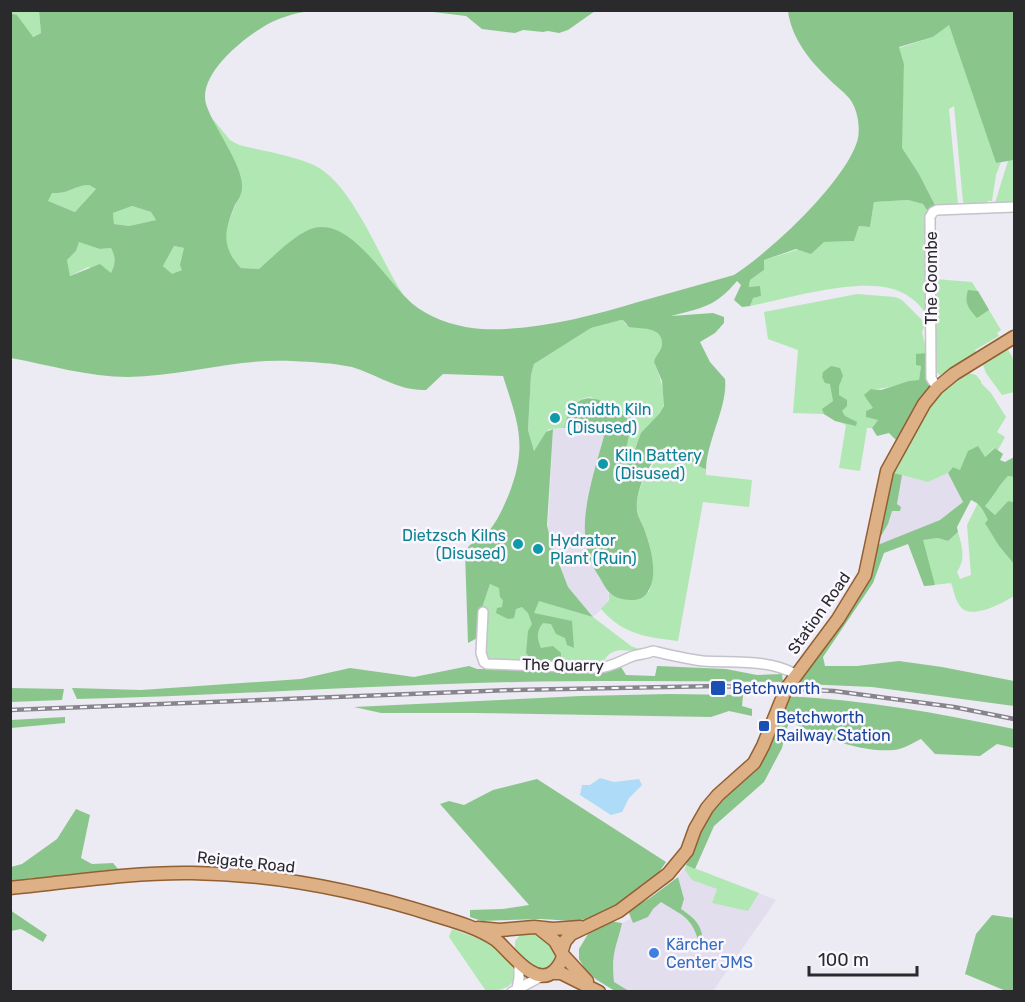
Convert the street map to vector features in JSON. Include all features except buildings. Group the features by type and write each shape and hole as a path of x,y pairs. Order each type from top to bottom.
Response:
{"main road":[{"name":"Station Road","path":"563,953 566,941 571,934 619,911 668,874 687,851 695,829 707,808 754,763 763,746 780,698 795,674 838,620 865,575 887,471 924,404 937,388 967,365 1014,337"},
{"name":"Reigate Road","path":"10,888 171,873 268,879 342,891 397,904 474,928 495,940 509,952"},
{"name":"Station Road","path":"540,928 553,930 584,926"},
{"name":"Reigate Road","path":"474,928 500,930 521,928"},
{"path":"521,928 540,928 555,941 596,990 561,973 536,974 519,964 509,952 509,943 521,928"},
{"path":"548,974 562,962 563,953"}],"street":[{"name":"The Coombe","path":"937,388 931,378 930,217 937,210 1014,207"},
{"name":"The Quarry","path":"483,612 481,653 487,664 598,668 614,666 634,656 653,651 678,658 784,668 795,674"},
{"path":"514,990 519,978 519,964"},
{"path":"514,990 548,974"}],"shaded area":[{"path":"575,428 604,436 589,492 585,537 589,556 609,595 606,605 593,617 568,587 548,530 553,429"},
{"path":"894,473 928,482 948,473 963,502 940,520 875,546"},
{"path":"686,865 776,900 713,991 615,991 597,980 579,959 579,949 588,934 608,921 622,923 630,919 629,913 633,908 678,877"}],"green space":[{"path":"10,11 39,11 41,33 32,37 17,15"},
{"path":"39,11 310,11 280,19 254,33 233,49 208,82 205,93 206,104 241,179 240,197 228,223 226,238 230,253 241,268 259,269 300,234 314,228 329,228 343,233 357,244 418,308 440,320 474,328 522,328 561,322 734,275 767,250 804,215 822,196 849,159 857,142 859,125 857,113 849,98 819,69 801,46 788,11 1014,11 1014,160 996,163 949,25 933,37 899,47 904,64 902,148 936,207 929,208 928,212 923,204 908,200 874,202 870,227 859,226 854,241 824,242 811,254 796,249 764,260 764,270 750,280 749,287 760,286 761,296 753,298 750,306 742,307 734,300 741,285 737,281 715,301 671,316 713,313 724,317 724,323 715,333 700,342 710,362 725,379 725,389 706,469 675,450 664,448 649,468 641,485 637,510 650,546 653,579 645,596 639,599 625,600 611,594 594,568 587,549 586,507 604,436 575,428 564,428 575,405 590,398 599,400 628,419 630,429 625,456 630,459 641,433 664,406 662,381 654,362 662,346 661,338 655,331 629,327 621,320 591,328 534,364 531,375 528,430 534,451 546,432 553,429 547,525 551,543 568,587 593,617 539,601 534,613 572,621 574,648 567,645 565,638 556,634 551,624 543,623 538,635 541,648 553,646 561,653 561,661 531,660 526,653 528,631 532,624 528,613 522,607 516,609 514,618 508,619 496,613 497,608 502,607 503,600 500,597 499,588 490,584 481,611 479,637 468,643 465,552 470,545 489,531 498,518 509,494 518,462 519,434 503,376 443,374 426,390 416,390 352,367 315,362 251,362 170,374 128,377 84,373 11,358 10,13 17,15 33,37 41,33","holes":["89,185 96,189 75,212 48,201 52,193","132,206 151,212 156,220 129,226 114,224 113,213","79,242 100,249 111,248 115,260 111,273 100,264 70,276 67,260 76,251","174,246 184,248 180,265 182,270 172,274 163,266"]},
{"path":"425,11 595,11 568,30 559,33 523,30 515,33 482,29 466,16"},
{"path":"949,24 996,163 1001,162 996,175 992,201 988,201 985,205 964,205 963,202 954,106 949,109 958,204 936,207 919,174 901,148 904,64 899,48 933,37"},
{"path":"212,118 230,140 239,145 314,165 328,175 341,189 365,224 404,296 349,237 304,232 259,269 241,268 232,257 226,238 230,219 242,188"},
{"path":"1014,160 1014,204 995,203 1008,161"},
{"path":"89,185 96,189 75,212 47,201 52,193"},
{"path":"908,200 923,204 928,212 929,311 926,314 916,302 907,296 893,289 878,286 822,290 750,306 752,298 761,296 749,288 750,280 764,270 764,260 823,242 854,241 859,226 870,227 874,202"},
{"path":"132,206 151,212 156,220 129,226 114,224 113,213"},
{"path":"79,241 100,249 111,248 115,261 111,274 88,267 70,276 67,260 76,251"},
{"path":"174,246 184,248 182,270 172,275 163,266"},
{"path":"935,279 972,282 1001,330 997,333 999,336 975,350 977,354 940,375 935,371"},
{"path":"968,290 978,291 989,310 977,318 968,305 966,298"},
{"path":"857,294 895,297 902,300 925,325 922,332 927,353 921,366 919,381 871,389 873,408 878,420 872,428 867,428 860,471 839,468 846,425 824,414 793,413 798,350 768,339 764,312"},
{"path":"621,320 626,325 654,331 659,334 662,344 654,362 663,391 663,410 641,436 632,457 630,459 625,456 630,423 628,419 591,397 576,403 572,407 564,428 549,429 534,451 528,430 531,375 534,364 591,328"},
{"path":"1007,348 1014,360 1014,392 1002,395 983,365"},
{"path":"927,353 932,388 898,442 889,433 877,436 872,428 878,420 866,417 866,411 873,408 864,395 871,389 881,390 919,380 921,366 916,365 916,354"},
{"path":"831,366 840,368 843,376 839,386 839,395 847,400 847,406 842,411 845,416 857,422 856,426 835,421 824,414 822,409 833,401 830,384 825,383 822,377 823,372"},
{"path":"969,373 976,375 1006,417 997,432 1005,437 998,450 994,448 985,457 960,470 953,467 948,473 928,482 894,473 907,445 933,403 956,381"},
{"path":"978,446 985,457 995,448 1003,454 1000,460 1005,462 1014,457 1014,477 1008,476 985,506 995,515 1008,501 1014,502 1014,564 999,546 985,523 988,520 981,508 971,500 957,527 958,532 948,541 938,538 923,540 935,585 924,586 908,544 884,553 873,583 823,657 825,666 857,666 899,661 1014,681 1014,706 872,687 803,684 796,677 840,621 875,546 940,520 963,502 948,473 953,467 960,470 968,451"},
{"path":"668,447 706,469 706,475 752,480 749,507 703,502 678,641 636,633 618,624 601,609 609,600 609,593 614,596 649,592 652,560 647,536 638,512 638,497 642,484 656,459"},
{"path":"894,473 902,475 897,504 901,507 900,511 892,511 888,524 881,536 877,537 887,491"},
{"path":"1008,476 1014,477 1014,502 1008,501 995,515 985,506"},
{"path":"978,503 999,546 1014,564 1014,596 987,609 971,612 958,604 951,583 924,586 923,540 938,538 948,541 958,532 962,557 957,572 960,579 971,575 967,525"},
{"path":"490,584 593,617 631,646 641,650 615,651 604,661 485,659 481,611"},
{"path":"469,666 477,669 600,670 621,667 626,675 655,676 657,666 726,669 757,675 782,674 783,682 513,682 77,699 72,688 141,690 301,679 350,668 414,677"},
{"path":"11,688 64,689 62,700 11,702"},
{"path":"743,695 742,706 752,709 752,716 729,711 711,717 381,713 354,707 581,696"},
{"path":"787,696 901,708 1014,729 1014,748 997,744 980,756 935,754 921,739 897,749 867,749 826,738 789,721 782,748 764,782 714,826 695,869 686,865 702,827 714,808 756,767"},
{"path":"65,717 65,723 11,728 11,720"},
{"path":"537,779 666,862 651,884 613,909 594,918 573,921 541,919 482,921 470,917 470,910 529,905 440,804 449,801 464,805 493,790"},
{"path":"76,809 90,815 81,858 92,864 113,863 118,869 11,881 11,867 22,864 57,839"},
{"path":"686,865 759,893 748,911 712,903 717,889 692,880 685,870"},
{"path":"678,877 684,899 681,909 698,924 702,933 703,945 700,946 690,923 661,902 648,917 633,923 629,913"},
{"path":"10,910 47,935 43,942 21,929 11,931"},
{"path":"992,915 1014,918 1014,991 1006,991 965,974 976,934"},
{"path":"608,921 622,923 614,957 614,982 629,991 615,991 597,980 587,972 579,959 579,949 588,934"},
{"path":"452,929 483,941 501,953 513,967 513,981 499,990 486,991 449,937"},
{"path":"537,932 552,944 558,959 547,970 542,971 533,968 515,951 515,941 521,934"}],"water":[{"path":"600,778 614,782 639,779 642,785 629,798 622,812 611,815 580,795 582,785 590,785"}],"railway":[{"path":"10,710 513,690 719,686 834,691 954,707 1014,719"}],"place":[{"name":"Smidth Kiln (Disused)","path":"555,418"},
{"name":"Kiln Battery (Disused)","path":"603,464"},
{"name":"Dietzsch Kilns (Disused)","path":"518,544"},
{"name":"Hydrator Plant (Ruin)","path":"538,549"},
{"name":"Betchworth","path":"718,688"},
{"name":"Betchworth Railway Station","path":"764,726"},
{"name":"Kärcher Center JMS","path":"654,953"}]}
